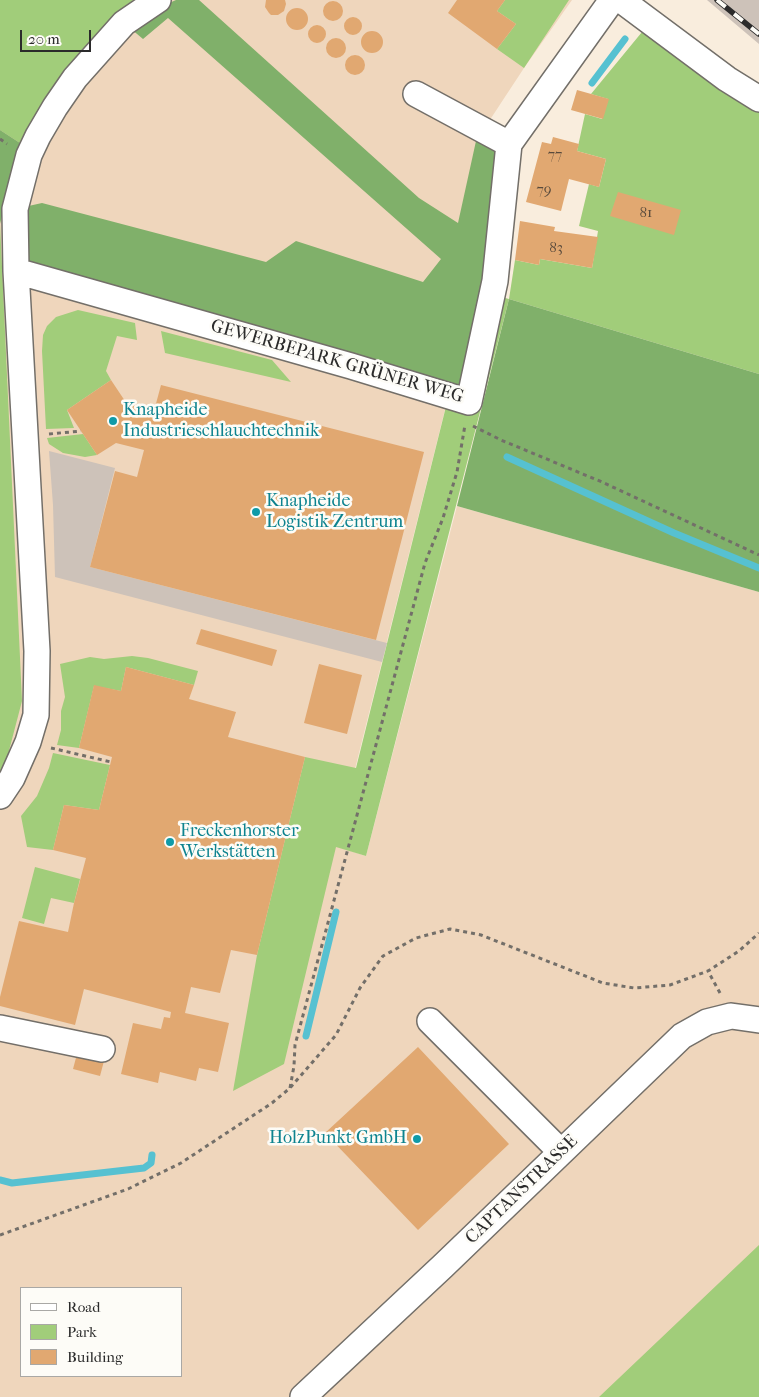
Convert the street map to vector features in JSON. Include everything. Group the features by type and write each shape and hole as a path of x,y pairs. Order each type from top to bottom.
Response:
{"street":[{"path":"0,796 12,778 28,742 36,715 37,651 16,271 15,209 29,155 55,107 75,78 124,23 158,0"},
{"name":"GEWERBEPARK GRÜNER WEG","path":"16,271 350,366 469,402 495,281 509,144 612,0"},
{"path":"621,0 759,100"},
{"path":"416,94 509,144"},
{"name":"CAPTANSTRASSE","path":"303,1397 443,1266 682,1036 708,1022 731,1016 758,1020"},
{"path":"430,1021 561,1152"},
{"path":"0,1028 102,1049"}],"path":[{"path":"290,1088 297,1035 425,563 443,518 457,472 466,422 501,440 602,482 759,555"},
{"path":"26,436 81,431"},
{"path":"28,742 111,762"},
{"path":"0,1235 128,1189 181,1163 272,1103 290,1088 336,1035 360,988 383,956 416,938 450,929 481,935 603,982 634,988 670,985 708,971 739,951 759,933"},
{"path":"708,971 731,1016"}],"shaded area":[{"path":"0,0 572,0 476,141 475,290 355,769 345,849 366,856 457,506 759,592 759,1397 0,1397"},
{"path":"707,0 759,0 759,44"},
{"path":"49,451 115,468 90,567 387,643 382,662 55,577"}],"green space":[{"path":"0,0 132,0 143,10 71,65 20,143 0,130"},
{"path":"176,0 199,0 419,198 458,223 476,141 507,156 463,386 16,271 15,209 42,203 266,262 296,241 423,282 441,259 168,18 143,39 124,23"},
{"path":"505,0 569,0 524,68 497,49 516,24 497,11"},
{"path":"642,32 759,107 759,374 509,299 515,260 539,265 540,259 592,268 598,231 579,226 589,184 599,187 606,159 577,151 585,114 602,119 608,99 591,94"},
{"path":"0,130 20,143 0,224"},
{"path":"0,223 22,701 5,766 0,773"},
{"path":"475,290 509,299 366,856 336,847 284,1064 233,1091 257,955 305,757 356,768"},
{"path":"509,299 759,374 759,592 457,506"},
{"path":"78,310 135,323 137,340 117,336 106,371 111,380 67,410 74,428 46,429 42,351 43,335 47,326 56,317"},
{"path":"161,331 272,360 291,382 165,353"},
{"path":"83,434 97,455 85,457 63,453 49,444 47,438"},
{"path":"132,656 148,658 198,671 194,685 126,667 121,691 94,686 79,748 57,745 61,730 61,711 65,697 60,664 90,657 104,659"},
{"path":"53,753 110,765 99,810 64,805 53,850 27,847 21,816 37,796"},
{"path":"35,867 80,879 74,903 51,898 44,924 22,918"},
{"path":"759,1245 759,1397 599,1397"}],"building":[{"path":"266,0 285,0 284,11 278,15 271,15 265,7"},
{"path":"457,0 505,0 497,11 516,24 497,49 448,13"},
{"path":"329,1 337,1 343,7 343,15 337,21 329,21 323,15 323,7"},
{"path":"297,8 305,11 308,19 305,27 297,30 289,27 286,19 289,11"},
{"path":"353,17 359,20 362,26 359,32 353,35 347,32 344,26 347,20"},
{"path":"313,25 321,25 326,30 324,41 313,43 308,38 308,30"},
{"path":"372,31 380,34 383,42 380,50 372,53 364,50 361,42 364,34"},
{"path":"336,38 343,41 346,48 343,55 336,58 329,55 326,48 329,41"},
{"path":"355,55 362,58 365,65 362,72 355,75 348,72 345,65 348,58"},
{"path":"577,90 609,99 603,119 571,110"},
{"path":"553,137 579,144 577,151 606,159 599,187 569,179 561,211 526,202 542,142 551,144"},
{"path":"618,192 681,210 674,235 610,216"},
{"path":"520,221 555,227 554,231 598,237 592,268 540,259 539,265 515,260"},
{"name":"Knapheide Logistik Zentrum","path":"111,380 127,404 154,411 161,385 424,452 376,640 90,567 115,471 137,477 144,450 116,443 97,455 67,410"},
{"path":"201,629 277,650 272,666 196,644"},
{"path":"319,664 362,675 347,734 304,723"},
{"name":"Freckenhorster Werkstätten","path":"126,667 194,685 189,699 236,712 228,737 305,757 257,955 231,950 220,993 191,987 185,1013 229,1023 218,1072 199,1068 196,1081 160,1072 158,1083 121,1074 133,1023 161,1029 164,1017 170,1018 171,1012 84,989 75,1025 0,1006 0,997 19,921 68,932 86,858 53,850 64,805 99,810 112,757 79,748 94,685 121,691"},
{"name":"HolzPunkt GmbH","path":"418,1047 509,1144 418,1230 325,1133"},
{"path":"77,1054 104,1061 100,1076 73,1069"}],"waterway":[{"path":"592,83 625,39"},
{"path":"507,457 674,533 759,568"},
{"path":"306,1036 336,912"},
{"path":"0,1180 12,1183 144,1168 151,1163 152,1155"}],"railway":[{"path":"717,0 759,34"}],"place":[{"name":"Knapheide Industrieschlauchtechnik","path":"113,421"},
{"name":"Knapheide Logistik Zentrum","path":"256,512"},
{"name":"Freckenhorster Werkstätten","path":"170,842"},
{"name":"HolzPunkt GmbH","path":"417,1139"}]}
